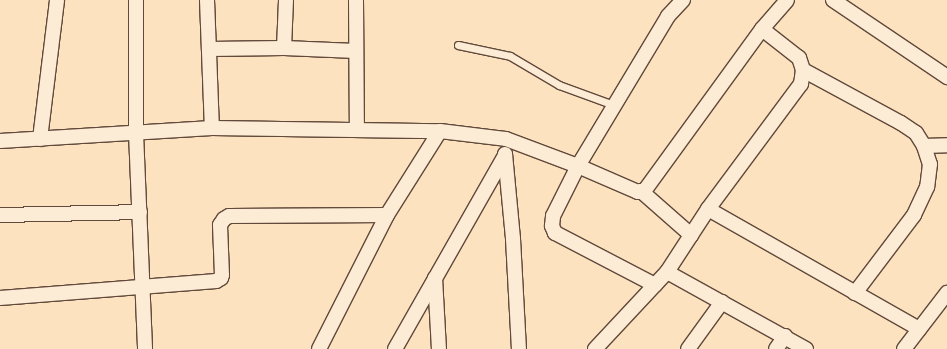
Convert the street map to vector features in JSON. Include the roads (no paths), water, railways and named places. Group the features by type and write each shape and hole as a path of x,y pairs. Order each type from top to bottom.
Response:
{"street":[{"path":"40,139 57,0"},
{"path":"136,0 136,133 145,349"},
{"path":"207,0 212,128"},
{"path":"284,48 286,0"},
{"path":"356,0 357,130"},
{"path":"655,285 555,233 552,226 553,216 578,166 668,16 683,0"},
{"path":"0,141 212,128 440,131 506,139 578,166 638,192 645,190 762,29 787,0"},
{"path":"833,0 947,77"},
{"path":"595,349 667,272 708,209 801,84 803,70 799,58 762,29"},
{"path":"209,49 284,48 356,51"},
{"path":"803,70 901,123 916,133 924,146 930,164 927,187 917,208 889,250 856,293"},
{"path":"319,349 387,215 440,131"},
{"path":"506,139 505,155 513,247 519,349"},
{"path":"924,146 947,145"},
{"path":"395,349 505,155"},
{"path":"641,191 691,235"},
{"path":"708,209 919,329"},
{"path":"0,215 140,212"},
{"path":"0,298 216,281 221,278 220,225 224,219 229,216 387,215"},
{"path":"667,272 806,349"},
{"path":"435,278 440,349"},
{"path":"904,349 947,293"},
{"path":"688,349 722,302"},
{"path":"776,349 785,336"}],"lane":[{"path":"458,45 510,56 559,84 614,105"}]}
